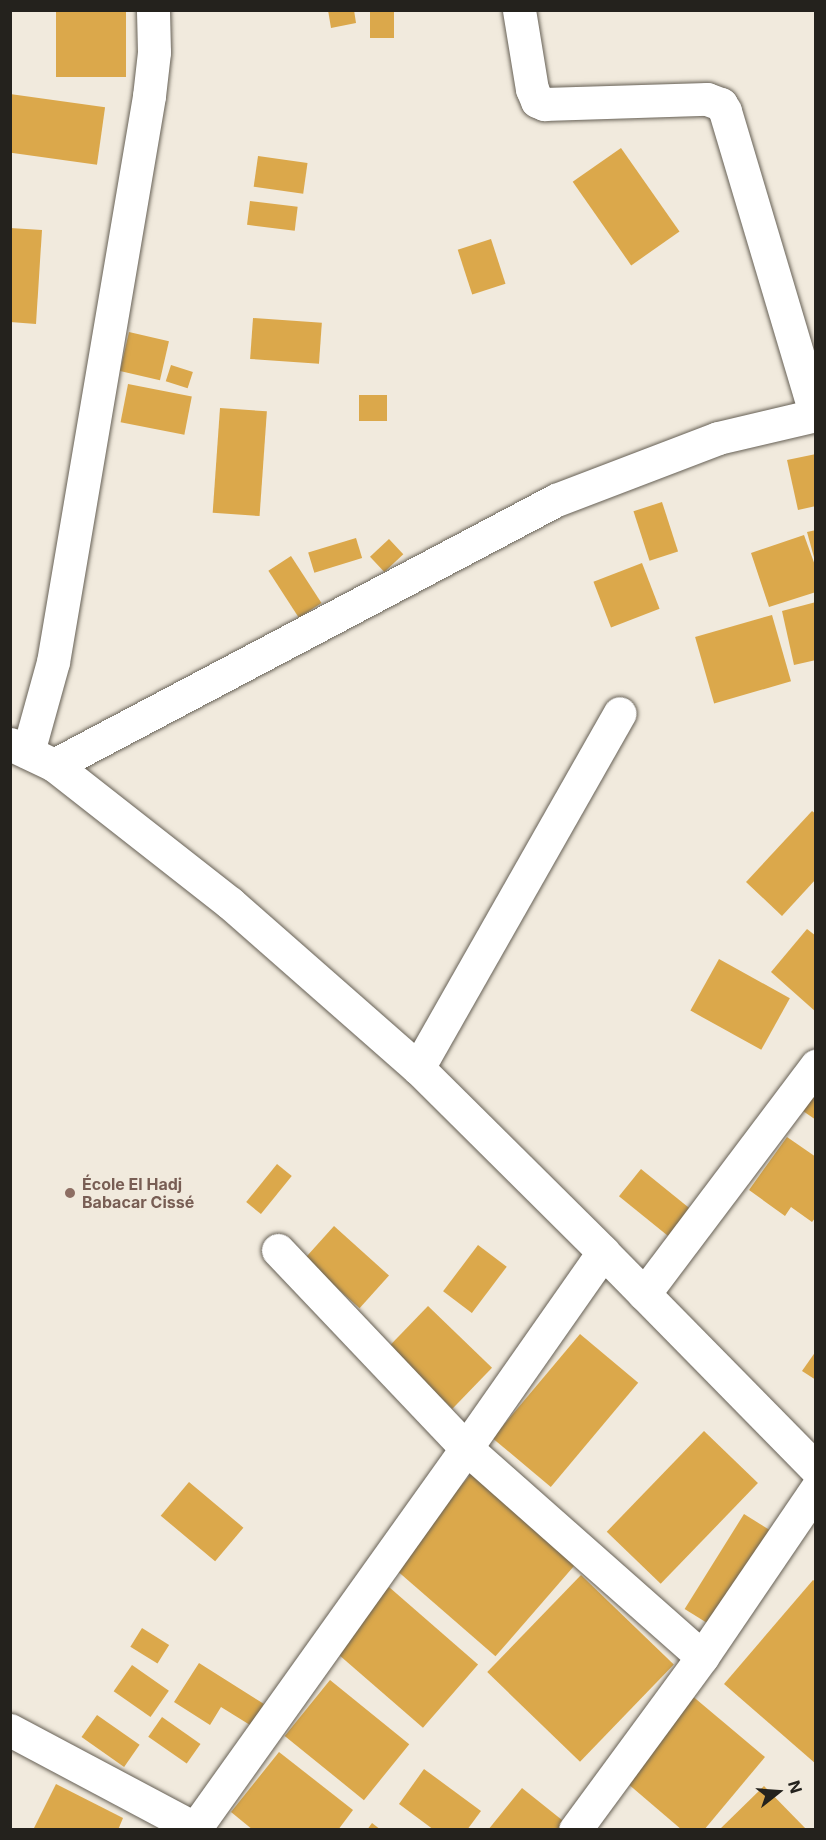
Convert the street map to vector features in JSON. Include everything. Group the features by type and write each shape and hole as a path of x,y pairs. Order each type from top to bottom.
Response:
{"street":[{"path":"31,754 53,662 147,108 154,52 153,10"},
{"path":"31,754 587,486 718,438 815,416 725,111 721,104 700,99 544,104 537,101 532,89 519,10"},
{"path":"418,1068 620,713"},
{"path":"31,754 230,903 418,1068 603,1251 816,1469"},
{"path":"645,1294 816,1066"},
{"path":"278,1250 466,1448 702,1657"},
{"path":"10,1730 195,1829 603,1251"},
{"path":"575,1830 702,1657 816,1489"}],"building":[{"path":"56,10 126,10 126,77 56,77"},
{"path":"328,10 354,10 356,23 331,28"},
{"path":"370,10 394,10 394,38 370,38"},
{"path":"10,94 105,107 97,165 10,153"},
{"path":"621,148 680,232 631,265 573,182"},
{"path":"258,156 308,163 303,194 254,187"},
{"path":"250,201 298,207 295,231 247,225"},
{"path":"10,228 42,230 36,324 10,322"},
{"path":"491,239 506,284 472,295 458,250"},
{"path":"253,318 322,323 319,364 250,359"},
{"path":"129,332 169,341 160,380 120,371"},
{"path":"171,365 193,372 188,388 166,381"},
{"path":"128,384 192,396 184,435 121,422"},
{"path":"359,395 387,395 387,421 359,421"},
{"path":"220,408 267,411 260,516 213,513"},
{"path":"816,454 816,506 798,510 787,460"},
{"path":"662,502 678,551 650,561 633,511"},
{"path":"816,530 816,561 815,561 807,532"},
{"path":"804,535 816,568 816,592 769,607 751,553"},
{"path":"356,538 362,558 314,573 308,553"},
{"path":"389,539 403,554 384,572 370,557"},
{"path":"291,556 321,603 299,618 268,571"},
{"path":"642,563 660,609 611,627 593,582"},
{"path":"816,602 816,660 794,665 782,611"},
{"path":"772,615 791,681 714,703 695,637"},
{"path":"812,811 816,814 816,879 782,916 746,882"},
{"path":"807,929 816,936 816,1012 771,972"},
{"path":"719,959 790,998 761,1050 690,1011"},
{"path":"816,1093 816,1120 803,1111"},
{"path":"787,1137 816,1157 816,1217 812,1222 791,1207 785,1216 749,1190"},
{"path":"277,1164 292,1176 261,1214 246,1202"},
{"path":"641,1169 695,1213 673,1240 619,1196"},
{"path":"334,1226 389,1276 360,1308 305,1259"},
{"path":"478,1245 507,1267 472,1313 443,1291"},
{"path":"428,1306 492,1368 452,1409 388,1347"},
{"path":"580,1334 638,1383 551,1487 493,1438"},
{"path":"816,1351 816,1380 802,1371"},
{"path":"704,1431 758,1483 661,1584 607,1532"},
{"path":"472,1473 576,1564 495,1656 391,1566"},
{"path":"189,1482 243,1528 215,1561 161,1516"},
{"path":"744,1514 775,1533 715,1628 685,1609"},
{"path":"581,1575 674,1665 580,1762 487,1672"},
{"path":"813,1580 816,1582 816,1764 724,1684"},
{"path":"389,1587 478,1664 423,1728 334,1650"},
{"path":"142,1628 169,1645 157,1664 130,1647"},
{"path":"199,1663 264,1704 250,1725 221,1707 210,1725 174,1702"},
{"path":"132,1665 169,1691 151,1717 114,1691"},
{"path":"330,1680 409,1744 364,1800 285,1736"},
{"path":"690,1694 765,1757 704,1830 682,1830 620,1777"},
{"path":"97,1715 140,1745 124,1767 82,1737"},
{"path":"162,1717 201,1744 187,1764 148,1737"},
{"path":"279,1752 353,1810 338,1830 253,1830 231,1812"},
{"path":"424,1769 481,1811 467,1830 434,1830 399,1804"},
{"path":"56,1784 123,1818 118,1830 33,1830"},
{"path":"764,1786 807,1830 719,1830"},
{"path":"522,1788 567,1824 563,1830 488,1830"},
{"path":"372,1823 381,1830 367,1830"}],"place":[{"name":"École El Hadj Babacar Cissé","path":"70,1193"}]}
